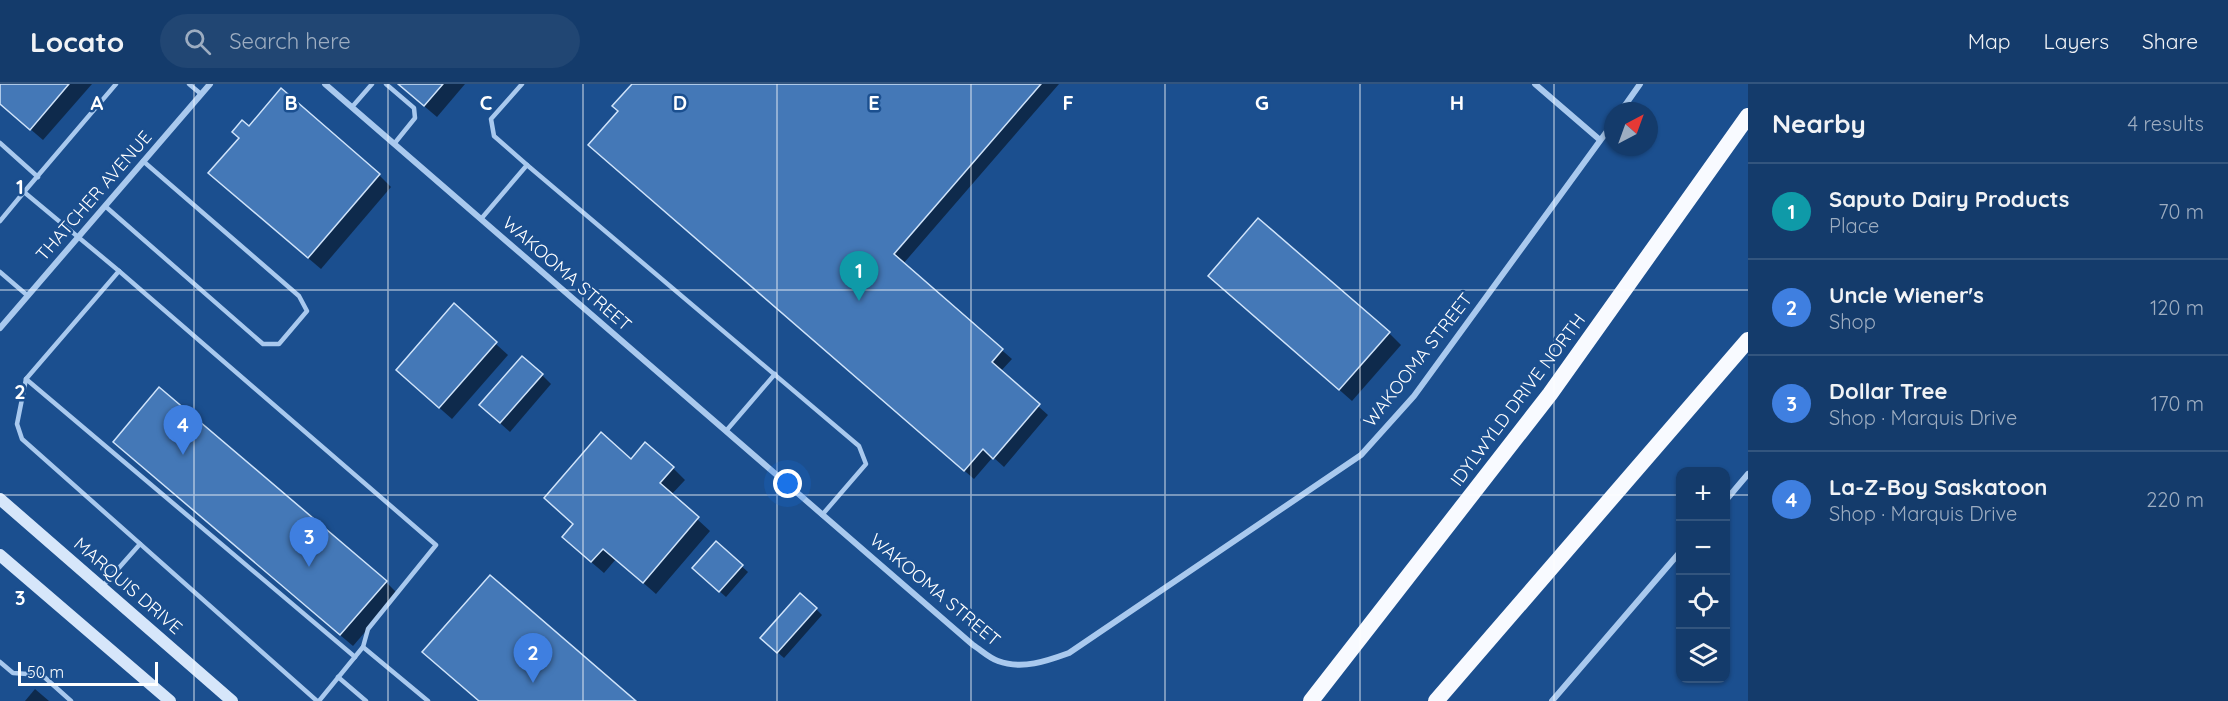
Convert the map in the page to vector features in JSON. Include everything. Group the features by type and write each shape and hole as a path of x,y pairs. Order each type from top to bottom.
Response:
{"highway":[{"name":"IDYLWYLD DRIVE NORTH","path":"1311,701 1550,394 1748,116"},
{"path":"1436,701 1748,340"}],"main road":[{"name":"MARQUIS DRIVE","path":"0,492 5,503 232,701"},
{"path":"0,555 170,701"}],"street":[{"name":"THATCHER AVENUE","path":"0,328 210,84"},
{"name":"WAKOOMA STREET","path":"325,84 973,645 998,661 1024,665 1069,653 1361,455 1414,396 1604,135"},
{"path":"1535,84 1600,140"},
{"path":"1627,102 1640,84"},
{"path":"1730,494 1748,474"},
{"path":"1552,701 1676,557"}],"lane":[{"path":"0,220 116,84"},
{"path":"189,84 201,94"},
{"path":"352,107 372,84"},
{"path":"386,84 414,108 415,118 394,144"},
{"path":"522,84 491,119 494,136 859,446 866,464 822,515"},
{"path":"0,143 38,177"},
{"path":"105,206 263,344 279,344 307,311 299,296 143,161"},
{"path":"481,219 527,165"},
{"path":"24,192 119,271 436,545 368,629 363,647 318,701 21,439 17,424 26,379 119,271"},
{"path":"0,272 28,296"},
{"path":"726,431 775,374"},
{"path":"26,379 355,657"},
{"path":"102,587 140,544"},
{"path":"363,647 428,701"},
{"path":"0,662 13,673 42,675 71,701"},
{"path":"338,677 366,701"}],"building":[{"path":"0,84 69,84 30,130 0,104"},
{"path":"398,84 443,84 424,106"},
{"path":"632,84 1041,84 894,254 1003,349 992,362 1040,404 993,459 983,449 964,471 588,145 618,111 612,106"},
{"path":"281,88 380,174 308,258 208,173 239,138 232,132 242,120 249,126"},
{"path":"1258,218 1390,332 1339,390 1208,276"},
{"path":"454,303 497,342 439,408 396,370"},
{"path":"522,356 543,374 500,423 479,405"},
{"path":"159,387 387,581 340,635 113,442"},
{"path":"601,432 631,459 645,442 674,467 660,483 699,517 643,583 603,549 591,562 562,537 573,524 544,498"},
{"path":"716,541 743,565 719,592 692,568"},
{"path":"490,575 636,701 479,701 422,652"},
{"path":"800,593 817,608 777,653 760,638"}],"place":[{"name":"Saputo Dairy Products","path":"859,301"},
{"name":"La-Z-Boy Saskatoon","path":"183,455"},
{"name":"Dollar Tree","path":"309,567"},
{"name":"Uncle Wiener's","path":"533,683"}]}
